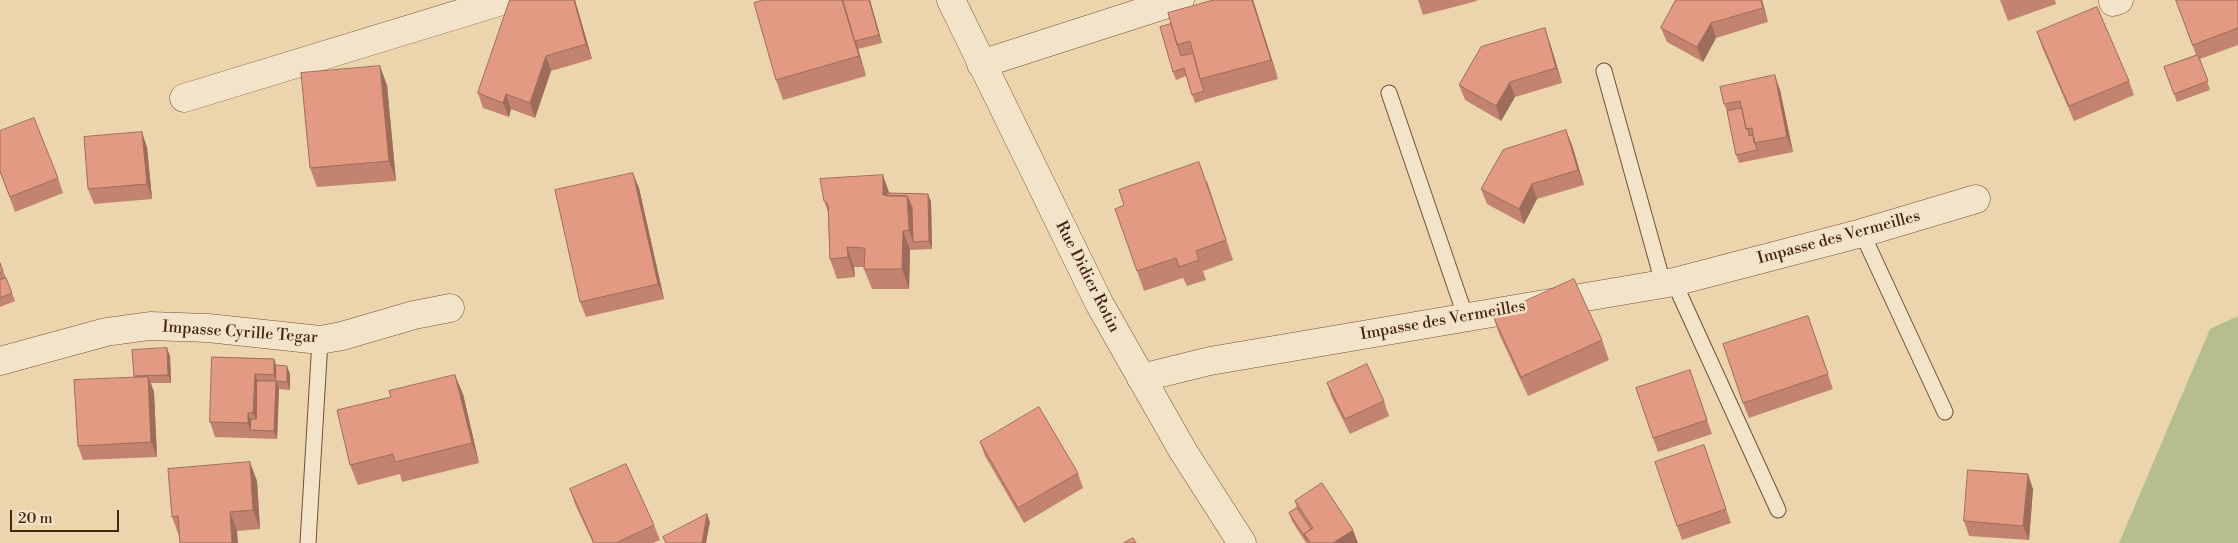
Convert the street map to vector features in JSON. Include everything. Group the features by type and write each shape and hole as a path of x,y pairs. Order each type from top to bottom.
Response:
{"street":[{"path":"184,98 505,0"},
{"name":"Rue Didier Rotin","path":"951,0 1099,303 1182,451 1242,543"},
{"path":"981,64 1180,0"},
{"name":"Impasse des Vermeilles","path":"1141,378 1210,361 1668,283 1862,232 1976,199"},
{"name":"Impasse Cyrille Tegar","path":"0,361 106,332 150,326 208,328 320,340 450,308"}],"lane":[{"path":"1604,71 1668,283 1778,510"},
{"path":"1389,93 1466,318"},
{"path":"1862,232 1945,412"},
{"path":"308,543 320,340"}],"green space":[{"path":"2238,316 2238,543 2119,543 2210,329"}],"building":[{"path":"510,0 574,0 586,44 546,56 530,103 506,94 503,103 478,93"},
{"path":"763,0 842,0 859,56 776,80 754,3"},
{"path":"843,0 869,0 879,35 855,41"},
{"path":"1214,0 1252,0 1271,60 1200,79 1190,41 1177,45 1168,13"},
{"path":"1676,0 1761,0 1763,8 1711,23 1697,47 1661,28"},
{"path":"2176,0 2238,0 2238,28 2193,45"},
{"path":"2097,7 2129,81 2069,106 2037,32"},
{"path":"1171,24 1181,56 1193,53 1204,91 1192,95 1184,68 1173,72 1160,27"},
{"path":"1545,28 1556,68 1510,82 1496,106 1459,85 1481,47"},
{"path":"2198,55 2208,81 2174,94 2164,67"},
{"path":"380,66 389,161 310,168 301,73"},
{"path":"1775,75 1787,137 1754,143 1752,128 1746,129 1740,101 1724,104 1720,87"},
{"path":"1742,108 1746,129 1748,129 1749,136 1753,135 1757,150 1736,155 1727,111"},
{"path":"34,118 58,178 10,197 0,171 0,131"},
{"path":"1566,130 1578,170 1532,184 1519,209 1481,189 1503,150"},
{"path":"142,132 147,184 88,189 84,137"},
{"path":"1199,162 1226,240 1196,251 1199,260 1179,267 1176,258 1137,271 1115,209 1124,205 1119,190"},
{"path":"633,173 658,284 580,302 555,190"},
{"path":"883,175 883,195 907,196 909,230 903,231 902,269 864,269 865,248 847,247 848,257 830,259 828,204 824,201 820,179"},
{"path":"887,193 928,194 929,241 913,242 912,207 907,196 887,196"},
{"path":"6,278 12,293 0,298 0,280"},
{"path":"1574,279 1602,340 1521,377 1493,316"},
{"path":"1808,316 1828,374 1743,403 1723,344"},
{"path":"167,348 168,375 134,376 132,350"},
{"path":"212,357 274,359 274,375 255,374 253,413 248,413 248,423 210,422"},
{"path":"1367,364 1384,401 1345,419 1327,383"},
{"path":"276,365 287,366 287,382 276,381"},
{"path":"1690,370 1707,420 1653,438 1636,388"},
{"path":"455,375 472,443 395,462 393,454 350,465 337,410 391,397 389,391"},
{"path":"148,377 151,442 78,446 74,380"},
{"path":"257,381 276,381 274,431 250,430 251,419 256,419"},
{"path":"1039,407 1078,473 1018,508 980,442"},
{"path":"1704,445 1726,509 1677,526 1655,462"},
{"path":"250,462 253,510 230,512 232,543 180,543 178,516 172,517 168,469"},
{"path":"626,464 654,525 616,543 594,543 570,489"},
{"path":"1968,470 2028,474 2023,526 1964,521"},
{"path":"1322,483 1353,530 1333,543 1311,543 1304,534 1313,528 1295,501"},
{"path":"1297,508 1311,529 1304,534 1307,540 1289,513"},
{"path":"707,514 702,543 666,543 663,537"},
{"path":"1133,538 1136,543 1124,543"}]}
